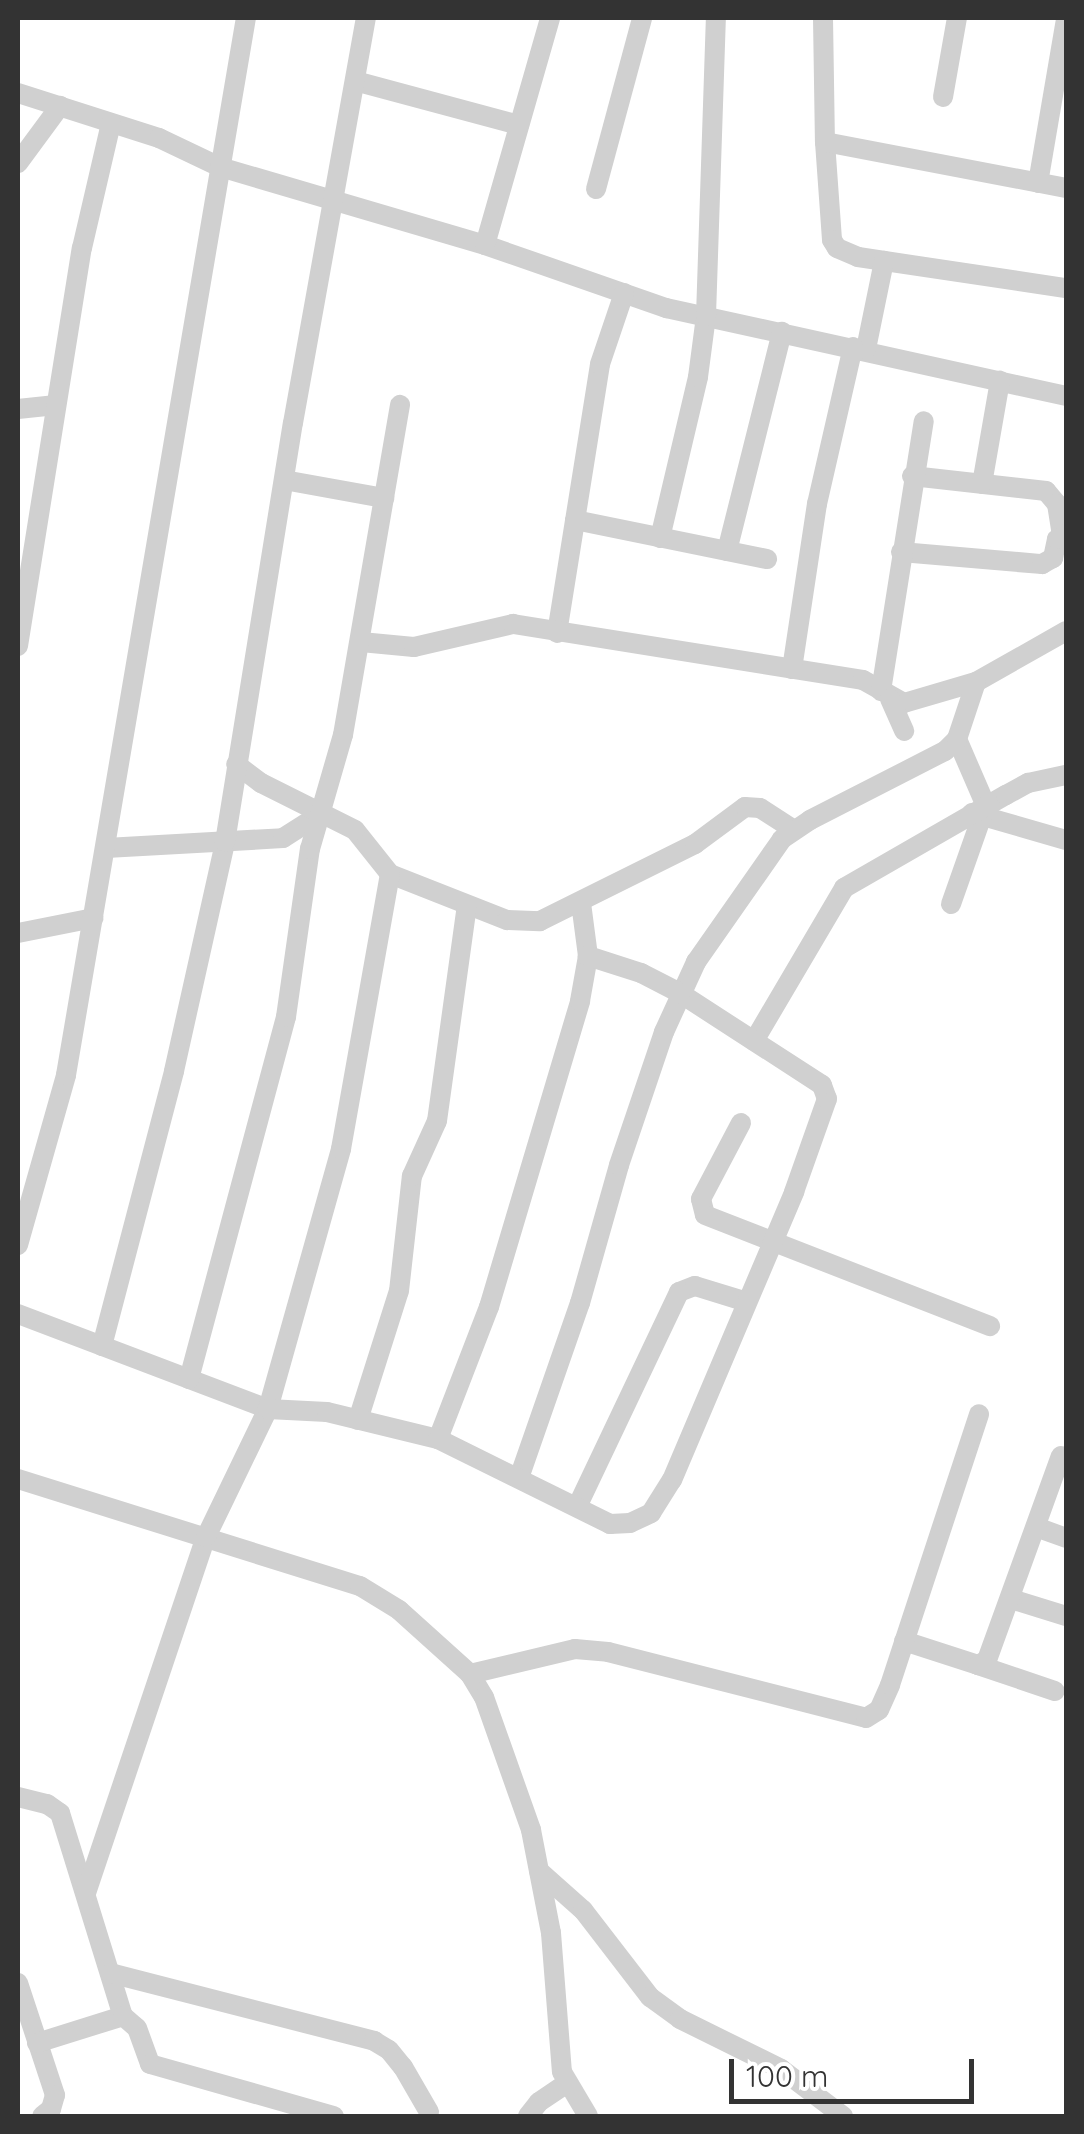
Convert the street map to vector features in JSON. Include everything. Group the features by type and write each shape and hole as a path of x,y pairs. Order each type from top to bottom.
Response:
{"street":[{"path":"18,1244 66,1075 246,18"},
{"path":"102,1346 174,1071 225,842 366,18"},
{"path":"485,246 550,18"},
{"path":"596,188 642,18"},
{"path":"660,538 698,377 706,316 716,18"},
{"path":"823,18 825,142 832,240 837,248 858,257 1066,288"},
{"path":"943,97 957,18"},
{"path":"1038,182 1061,87 1066,19"},
{"path":"355,81 520,126"},
{"path":"18,93 160,138 220,167 485,246 624,294 1066,396"},
{"path":"18,163 60,106"},
{"path":"18,646 82,248 112,123"},
{"path":"825,142 1066,188"},
{"path":"792,669 818,504 884,261"},
{"path":"557,633 600,364 624,294"},
{"path":"727,551 782,332"},
{"path":"982,484 1000,381"},
{"path":"18,410 56,405"},
{"path":"189,1379 270,1090 286,1017 310,849 343,735 400,405"},
{"path":"904,730 886,695 901,552 924,420"},
{"path":"901,552 1042,564 1053,558 1064,534 1053,495 912,476"},
{"path":"284,480 384,498"},
{"path":"575,520 767,559"},
{"path":"361,642 414,647 513,624 863,680 904,703 930,699 976,682 1066,631"},
{"path":"951,904 980,812 958,739 976,682"},
{"path":"518,1478 580,1304 619,1165 680,993 715,930 794,830 922,764 958,739"},
{"path":"236,764 319,815 355,830 390,874 507,920 540,921 581,903 695,844 745,806 760,808 794,830"},
{"path":"754,1041 844,888 1028,784 1066,775"},
{"path":"980,812 1066,840"},
{"path":"106,848 283,838 319,815"},
{"path":"86,1893 206,1537 268,1409 342,1149 390,874"},
{"path":"438,1439 489,1307 580,1002 588,956 581,903"},
{"path":"358,1420 399,1291 412,1176 437,1121 467,904"},
{"path":"18,933 94,918"},
{"path":"18,1314 268,1409 327,1412 438,1439 610,1524 630,1523 651,1513 672,1480 774,1240 827,1099 822,1085 680,993 641,973 588,956"},
{"path":"741,1123 700,1199 704,1215 990,1326"},
{"path":"577,1507 679,1292 695,1286 747,1302"},
{"path":"470,1674 575,1649 608,1652 866,1718 879,1710 978,1414"},
{"path":"978,1665 994,1650 1060,1456"},
{"path":"18,1479 360,1586 399,1610 470,1674 484,1697 532,1830 551,1934 552,1984 566,2084 588,2116"},
{"path":"1036,1528 1066,1538"},
{"path":"1011,1599 1066,1616"},
{"path":"904,1641 1055,1691"},
{"path":"18,1798 47,1804 60,1814 124,2016 136,2028 150,2064 334,2116"},
{"path":"539,1871 583,1910 650,1997 680,2019 781,2069 843,2116"},
{"path":"110,1974 374,2041 403,2067 425,2115"},
{"path":"18,1984 55,2095 51,2109 42,2116"},
{"path":"37,2043 124,2016"},
{"path":"528,2116 533,2106 566,2084"}]}
